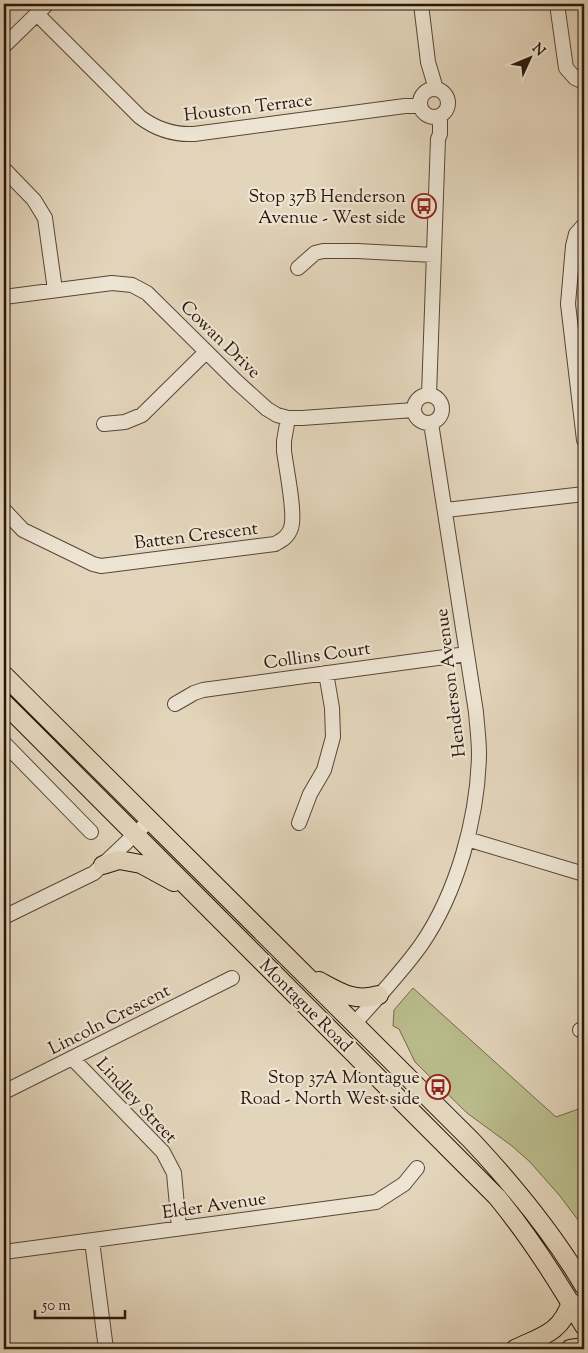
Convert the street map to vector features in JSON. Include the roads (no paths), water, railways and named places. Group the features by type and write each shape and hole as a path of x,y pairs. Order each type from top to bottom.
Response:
{"main road":[{"name":"Montague Road","path":"4,674 509,1181 553,1238 584,1286"},
{"name":"Montague Road","path":"4,704 497,1196 521,1226 584,1326"},
{"path":"103,865 119,860 141,864 194,894"},
{"path":"302,972 346,996 368,998 379,995"},
{"path":"340,1040 354,1024"},
{"path":"553,1238 584,1268"},
{"path":"515,1349 556,1328 565,1318 570,1302"},
{"path":"570,1349 584,1347"}],"street":[{"path":"420,4 431,90"},
{"path":"557,4 566,68 570,75 584,82"},
{"path":"4,46 42,9"},
{"name":"Houston Terrace","path":"42,9 140,118 176,134 194,134 405,106 420,106"},
{"path":"431,90 444,92 448,103 447,108 435,116 423,113 420,106 420,97 431,90"},
{"path":"429,395 438,139 435,116"},
{"path":"4,169 34,200 45,218 55,290"},
{"path":"584,225 576,234 573,246 568,304 584,440"},
{"path":"298,268 315,253 323,251 357,250 434,255"},
{"name":"Cowan Drive","path":"4,297 122,283 140,288 147,293 206,352 268,410 277,415 288,418 414,410"},
{"path":"104,424 125,422 142,415 206,352"},
{"path":"429,395 439,399 443,410 438,420 431,423 422,422 418,419 414,410 418,399 429,395"},
{"name":"Batten Crescent","path":"4,510 23,530 93,564 101,566 274,544 288,535 293,521 284,451 288,418"},
{"name":"Henderson Avenue","path":"354,1024 410,960 435,922 446,899 467,839 475,801 479,754 476,712 431,423"},
{"path":"446,510 584,494"},
{"name":"Collins Court","path":"175,704 203,690 467,654"},
{"path":"299,823 310,794 324,770 333,737 332,708 326,673"},
{"path":"4,743 91,832"},
{"path":"4,917 94,873 150,820"},
{"path":"467,839 584,874"},
{"name":"Lincoln Crescent","path":"4,1092 232,978"},
{"name":"Lindley Street","path":"72,1058 163,1152 174,1173 179,1228"},
{"name":"Elder Avenue","path":"4,1252 376,1202 404,1184 417,1168"},
{"path":"92,1241 106,1349"}],"place":[{"name":"Stop 37B Henderson Avenue - West side","path":"424,206"},
{"name":"Stop 37A Montague Road - North West side","path":"438,1087"}]}
